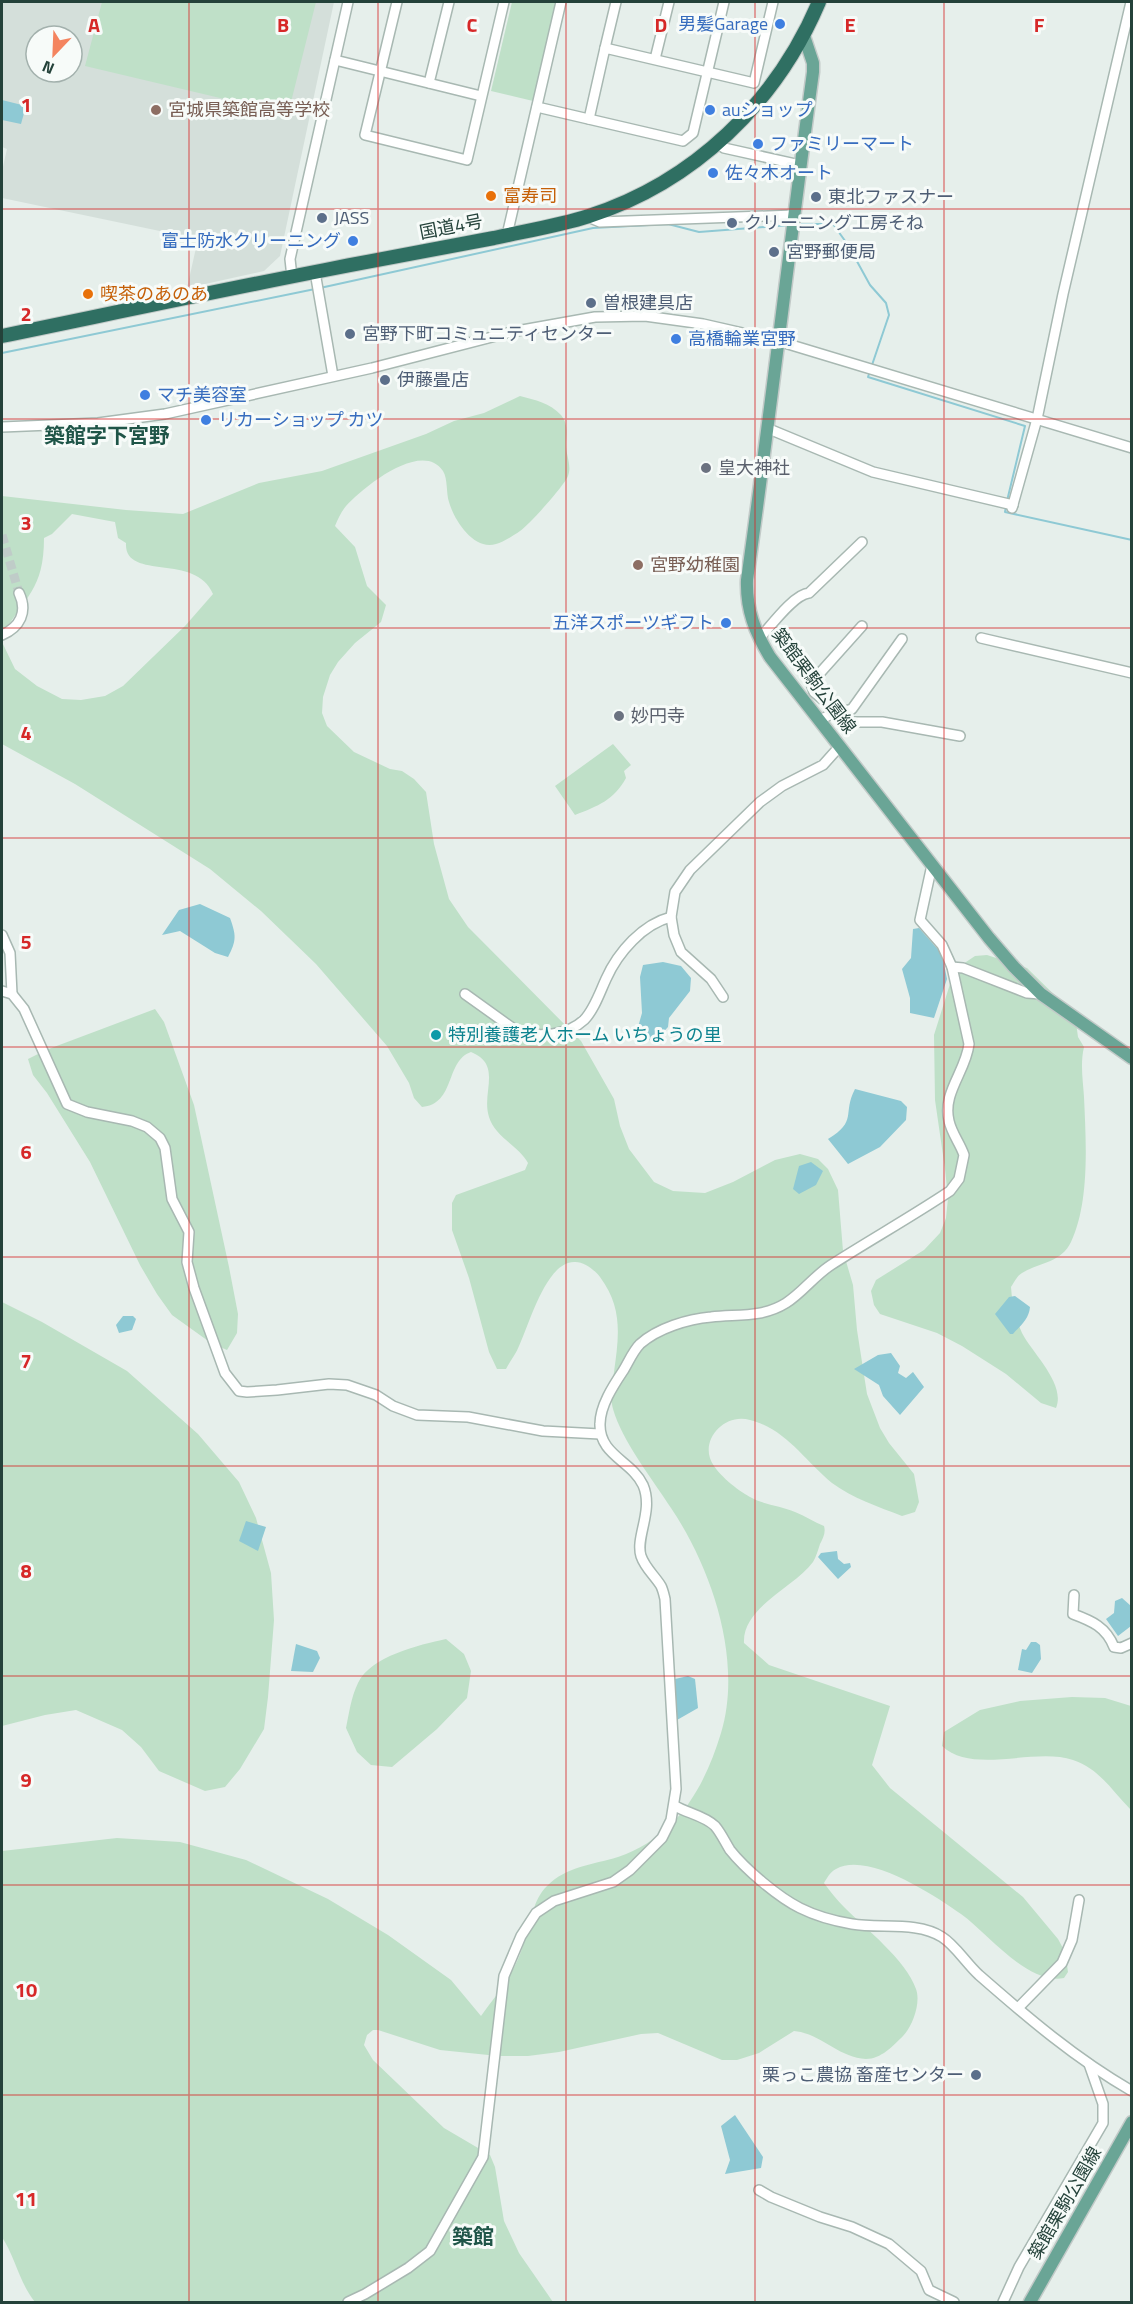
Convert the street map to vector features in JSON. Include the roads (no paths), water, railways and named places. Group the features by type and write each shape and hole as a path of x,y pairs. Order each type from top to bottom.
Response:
{"highway":[{"name":"国道4号","path":"2,336 292,277 316,278 588,217 644,194 662,184 718,144 762,99 804,36 819,2"}],"main road":[{"name":"築館栗駒公園線","path":"804,36 813,63 813,72 778,341 769,429 747,580 750,620 770,657 989,938 1041,993 1131,1058"},
{"name":"築館栗駒公園線","path":"1030,2302 1131,2122"}],"street":[{"path":"292,277 290,259 348,2"},
{"path":"397,2 365,135 467,160 504,2"},
{"path":"429,83 449,2"},
{"path":"507,235 561,2"},
{"path":"589,119 616,2"},
{"path":"655,59 669,2"},
{"path":"537,107 683,141 693,133 724,2"},
{"path":"605,48 754,83 772,2"},
{"path":"769,429 873,472 1013,506 1037,419 1063,294 1131,2"},
{"path":"335,60 481,96"},
{"path":"718,144 724,148 800,165"},
{"path":"588,217 600,222 793,222"},
{"path":"316,278 333,376"},
{"path":"2,427 98,423 165,414 512,332 595,317 645,316 704,324 778,341 1131,448"},
{"path":"759,639 790,605 803,593 809,593 862,542"},
{"path":"2,635 11,631 19,623 23,613 19,593"},
{"path":"862,626 811,683 814,692 840,712 845,722 882,722 960,736"},
{"path":"981,638 1131,674"},
{"path":"820,720 852,709 902,639"},
{"path":"723,997 711,979 681,952 674,935 671,917 675,892 690,870 760,802 782,786 823,765 840,746"},
{"path":"348,2302 391,2278 430,2251 483,2157 504,1976 521,1936 536,1913 554,1901 613,1882 630,1870 663,1838 671,1820 675,1806 665,1599 661,1586 649,1572 640,1555 647,1510 643,1485 633,1472 607,1449 600,1434 604,1405 618,1378 640,1345 662,1330 683,1322 710,1317 765,1313 786,1303 828,1267 950,1191 959,1179 964,1155 949,1120 947,1105 968,1054 969,1044 952,967 942,945 920,920 932,865"},
{"path":"465,994 518,1032 559,1034 584,1020 619,956 635,939 656,921 671,917"},
{"path":"2,935 10,953 12,994"},
{"path":"952,967 963,968 1027,993 1041,993"},
{"path":"2,991 12,994 24,1009 67,1104 87,1112 132,1121 147,1127 160,1138 165,1148 172,1199 189,1232 187,1262 194,1288 225,1373 239,1391 267,1391 329,1384 347,1385 417,1414 468,1417 543,1431 600,1434"},
{"path":"1074,1595 1073,1614 1101,1626 1114,1647 1121,1648 1131,1643"},
{"path":"675,1806 716,1827 730,1850 745,1866 782,1897 798,1907 823,1918 852,1924 911,1928 938,1934 950,1943 977,1973 1018,2008 1089,2064 1131,2091"},
{"path":"1018,2008 1062,1963 1072,1940 1079,1900"},
{"path":"1003,2302 1019,2267 1102,2123 1103,2104 1089,2064"},
{"path":"759,2190 771,2197 852,2227 889,2244 921,2271 929,2290 954,2302"}],"water":[{"path":"2,100 26,106 21,124 2,120"},
{"path":"200,904 230,918 235,938 228,957 215,953 180,931 162,935 179,910"},
{"path":"919,928 942,954 947,979 934,1018 910,1013 910,998 902,969 911,958 913,929"},
{"path":"663,962 681,966 691,978 690,991 669,1018 668,1027 654,1042 636,1034 642,1013 640,977 643,965"},
{"path":"855,1089 901,1101 907,1107 906,1120 880,1147 848,1164 828,1139 837,1133 846,1122"},
{"path":"811,1162 823,1171 816,1185 799,1194 793,1189 799,1166"},
{"path":"1015,1296 1030,1307 1024,1322 1013,1334 1010,1334 995,1314 1009,1297"},
{"path":"123,1316 133,1316 136,1319 132,1330 119,1333 116,1325"},
{"path":"891,1353 900,1366 898,1373 906,1378 913,1372 924,1387 900,1415 883,1396 879,1385 854,1369 878,1355"},
{"path":"246,1521 266,1527 258,1551 239,1541"},
{"path":"837,1551 838,1559 844,1564 850,1563 851,1567 838,1579 818,1557 821,1553"},
{"path":"1122,1598 1131,1606 1131,1626 1118,1636 1106,1619 1114,1613 1115,1601"},
{"path":"1031,1642 1040,1645 1041,1659 1032,1673 1018,1670 1022,1649 1026,1650"},
{"path":"296,1644 317,1651 320,1658 313,1672 291,1671"},
{"path":"688,1676 695,1679 698,1708 677,1720 675,1679"},
{"path":"735,2115 763,2157 761,2168 725,2174 730,2160 721,2126"}],"waterway":[{"path":"320,288 593,228 668,224 699,232 790,225"},
{"path":"798,224 833,224 848,245 870,285 886,303 889,315 872,365"},
{"path":"2,353 315,289"},
{"path":"870,371 868,377 1025,426 1007,501"},
{"path":"1006,507 1005,512 1132,540"}],"tunnel":[{"path":"2,535 19,593"}],"place":[{"name":"男髪Garage","path":"780,24"},
{"name":"宮城県築館高等学校","path":"156,110"},
{"name":"auショップ","path":"710,110"},
{"name":"ファミリーマート","path":"758,144"},
{"name":"佐々木オート","path":"713,173"},
{"name":"富寿司","path":"491,196"},
{"name":"東北ファスナー","path":"816,197"},
{"name":"JASS","path":"322,218"},
{"name":"クリーニング工房そね","path":"732,223"},
{"name":"富士防水クリーニング","path":"353,241"},
{"name":"宮野郵便局","path":"774,252"},
{"name":"喫茶のあのあ","path":"88,294"},
{"name":"曽根建具店","path":"591,303"},
{"name":"宮野下町コミュニティセンター","path":"350,334"},
{"name":"高橋輪業宮野","path":"676,339"},
{"name":"伊藤畳店","path":"385,380"},
{"name":"マチ美容室","path":"145,395"},
{"name":"リカーショップ カツ","path":"206,420"},
{"name":"皇大神社","path":"706,468"},
{"name":"宮野幼稚園","path":"638,565"},
{"name":"五洋スポーツギフト","path":"726,623"},
{"name":"妙円寺","path":"619,716"},
{"name":"特別養護老人ホーム いちょうの里","path":"436,1035"},
{"name":"栗っこ農協 畜産センター","path":"976,2075"}],"district":[{"name":"築館字下宮野","path":"107,436"},
{"name":"築館","path":"473,2237"}]}
